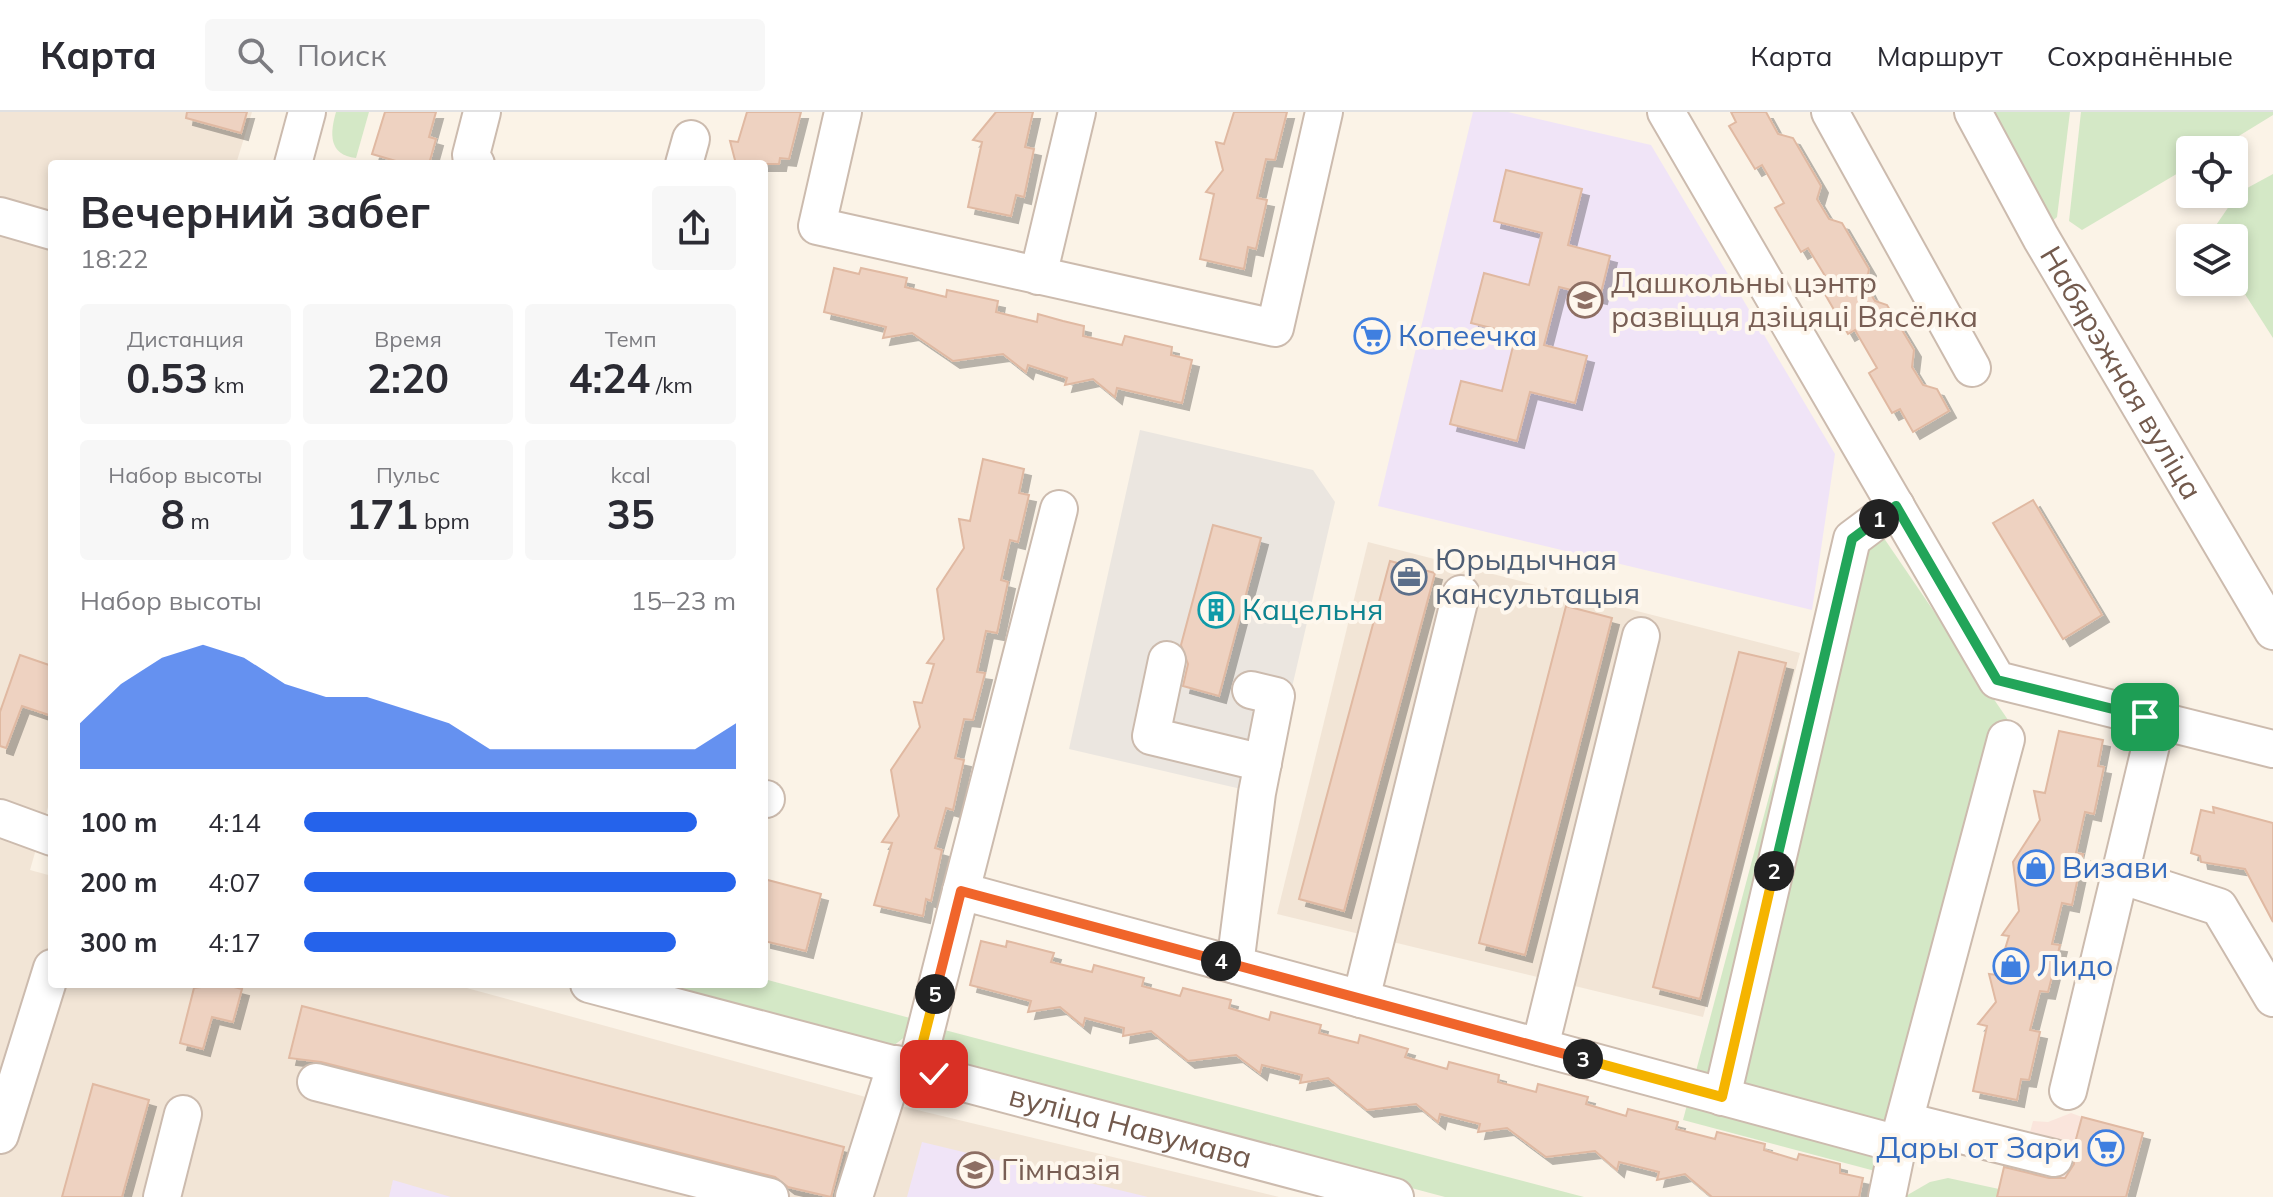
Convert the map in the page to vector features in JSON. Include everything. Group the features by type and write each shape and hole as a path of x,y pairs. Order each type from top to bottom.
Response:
{"street":[{"path":"294,160 307,112"},
{"path":"474,160 471,155 482,112"},
{"path":"843,112 817,226 1275,328 1324,112"},
{"path":"1038,276 1077,112"},
{"path":"1666,112 1997,680 2273,749"},
{"path":"1830,112 1972,368"},
{"name":"Набярэжная вуліца","path":"1973,112 2041,238 2273,631"},
{"path":"0,216 48,230"},
{"path":"1722,1097 1852,539 1896,506"},
{"path":"854,1197 906,1067 961,891 1059,509"},
{"path":"1361,999 1461,594"},
{"path":"1540,1047 1641,636"},
{"path":"1167,660 1151,736 1263,763"},
{"path":"1235,965 1263,763 1276,696 1251,690"},
{"path":"2068,1091 2157,720"},
{"path":"1887,1197 2006,739"},
{"path":"0,818 48,836"},
{"path":"2120,875 2219,907 2273,998"},
{"path":"961,891 1722,1097 2054,1158"},
{"path":"0,1135 48,981"},
{"name":"вуліца Навумава","path":"604,988 1395,1197"},
{"path":"316,1082 770,1197"},
{"path":"162,1197 183,1114"}],"shaded area":[{"path":"0,112 252,112 237,160 48,160 48,807 30,870 48,875 48,988 467,988 884,1102 1279,1197 0,1197"},
{"name":"Дашкольны цэнтр развіцця дзіцяці Вясёлка","path":"1473,112 1508,112 1651,145 1835,454 1812,610 1378,506"},
{"path":"1140,430 1313,470 1335,502 1267,795 1069,749"},
{"path":"1368,542 1800,653 1703,1017 1277,914"},
{"path":"2071,1113 2082,1117 2065,1178 2021,1166 2033,1121 2048,1122"},
{"name":"Гімназія","path":"922,1142 1148,1197 907,1197"},
{"path":"393,1180 451,1197 389,1197"}],"green space":[{"path":"336,112 369,112 356,158 340,152 333,142"},
{"path":"1986,112 2070,112 2057,217 2048,225"},
{"path":"2081,112 2273,112 2273,115 2239,136 2176,136 2176,174 2082,230 2069,221"},
{"path":"2273,174 2273,338 2246,296 2248,224 2217,224 2228,208 2248,208 2248,188"},
{"path":"1877,528 2019,736 1909,1180 1683,1120 1834,552"},
{"path":"768,980 910,1018 906,1036 893,1046 673,988 768,988"},
{"path":"937,1028 1584,1197 1445,1197 928,1059"},
{"path":"1948,1178 1999,1189 1997,1197 1904,1197 1930,1182"}],"building":[{"path":"187,112 247,112 241,133 186,118"},
{"path":"385,112 436,112 429,137 436,139 430,160 392,160 372,154"},
{"path":"747,112 801,112 789,159 780,158 779,164 768,164 768,160 735,160 730,141 738,142"},
{"path":"996,112 1033,112 1025,147 1034,149 1024,197 1016,195 1011,216 968,207 982,142 973,140"},
{"path":"1234,112 1287,112 1275,160 1266,159 1257,198 1267,200 1256,249 1248,247 1244,269 1200,259 1214,194 1206,192 1223,170 1216,142 1224,144"},
{"path":"1731,112 1766,112 1778,134 1793,138 1821,186 1817,199 1829,219 1842,223 1869,269 1866,285 1870,293 1875,301 1887,305 1914,350 1912,367 1923,385 1937,389 1949,411 1913,432 1900,409 1892,413 1869,373 1877,368 1855,330 1848,334 1822,289 1830,284 1808,248 1801,252 1775,208 1784,203 1762,165 1755,169 1729,126 1736,122"},
{"path":"1506,170 1582,189 1568,245 1610,256 1600,297 1559,287 1544,345 1587,356 1575,403 1530,392 1517,441 1450,424 1461,381 1502,391 1516,334 1471,323 1484,273 1529,285 1542,233 1494,221"},
{"path":"834,268 859,274 861,268 907,278 905,287 946,297 947,290 998,301 996,312 1037,322 1038,314 1084,326 1083,336 1122,345 1125,336 1172,347 1171,355 1192,360 1182,403 1117,388 1115,397 1093,379 1065,385 1067,378 1028,365 1026,372 1003,354 953,361 912,333 883,338 886,327 824,312"},
{"path":"983,459 1024,469 1019,493 1029,495 1018,542 1010,540 1001,580 1008,582 997,633 986,631 977,672 985,673 973,720 964,719 955,758 964,760 953,810 946,808 935,848 942,850 931,901 926,899 923,916 874,905 892,843 882,842 899,816 891,770 920,727 914,702 922,703 934,664 927,663 944,639 937,589 964,548 959,519 970,521"},
{"path":"2033,500 2102,615 2063,639 1993,523"},
{"name":"Кацельня","path":"1213,525 1261,538 1219,696 1183,686 1188,664 1181,645"},
{"path":"1390,561 1435,573 1344,911 1299,899"},
{"path":"1566,606 1612,618 1525,955 1479,943"},
{"path":"1739,652 1786,663 1700,999 1653,987"},
{"path":"20,655 48,665 48,715 22,706 6,748 0,746 0,712"},
{"path":"2059,731 2103,740 2098,766 2104,767 2094,814 2085,812 2076,853 2083,854 2072,905 2062,903 2052,944 2060,945 2048,992 2040,991 2030,1030 2040,1032 2029,1080 2021,1079 2017,1100 1973,1091 1987,1026 1978,1024 1996,1002 1989,974 1997,975 2009,936 2002,935 2019,911 2013,862 2040,820 2034,791 2045,793"},
{"path":"2213,807 2273,823 2273,922 2245,869 2201,862 2200,856 2191,853 2201,810 2214,813"},
{"path":"768,880 821,894 806,951 768,942"},
{"path":"981,941 1006,947 1007,941 1054,953 1051,962 1092,972 1094,965 1144,978 1142,986 1180,996 1183,988 1231,1000 1229,1008 1269,1020 1271,1012 1321,1025 1319,1033 1358,1043 1360,1035 1408,1049 1405,1057 1447,1069 1449,1062 1499,1075 1498,1082 1536,1092 1538,1084 1588,1097 1586,1104 1626,1116 1628,1109 1678,1122 1676,1129 1715,1139 1717,1132 1765,1144 1764,1150 1797,1160 1799,1154 1840,1164 1840,1173 1863,1178 1859,1197 1712,1197 1685,1174 1657,1180 1659,1172 1619,1162 1617,1170 1595,1151 1546,1157 1507,1128 1478,1132 1480,1124 1440,1114 1438,1122 1416,1104 1367,1110 1328,1078 1300,1083 1302,1075 1262,1065 1260,1073 1236,1055 1188,1061 1151,1031 1123,1036 1124,1028 1085,1018 1083,1026 1060,1007 1028,1012 1031,1001 970,985"},
{"path":"194,988 242,989 233,1022 212,1017 203,1049 180,1043"},
{"path":"302,1006 844,1147 831,1197 788,1187 775,1177 321,1062 289,1058"},
{"path":"93,1084 149,1100 122,1197 62,1197"},
{"name":"Дары от Зари","path":"2082,1117 2143,1133 2126,1197 1997,1197 2004,1167 2049,1178 2065,1178 2074,1164 2073,1150"}],"place":[{"name":"Дашкольны цэнтр развіцця дзіцяці Вясёлка","path":"1585,300"},
{"name":"Копеечка","path":"1372,336"},
{"name":"Юрыдычная кансультацыя","path":"1409,577"},
{"name":"Кацельня","path":"1216,610"},
{"name":"Визави","path":"2036,868"},
{"name":"Лидо","path":"2011,966"},
{"name":"Дары от Зари","path":"2106,1148"},
{"name":"Гімназія","path":"975,1170"}],"route":[{"path":"934,1074 916,1069 961,891 1722,1097 1852,539 1896,506 1997,680 2145,717"}]}
